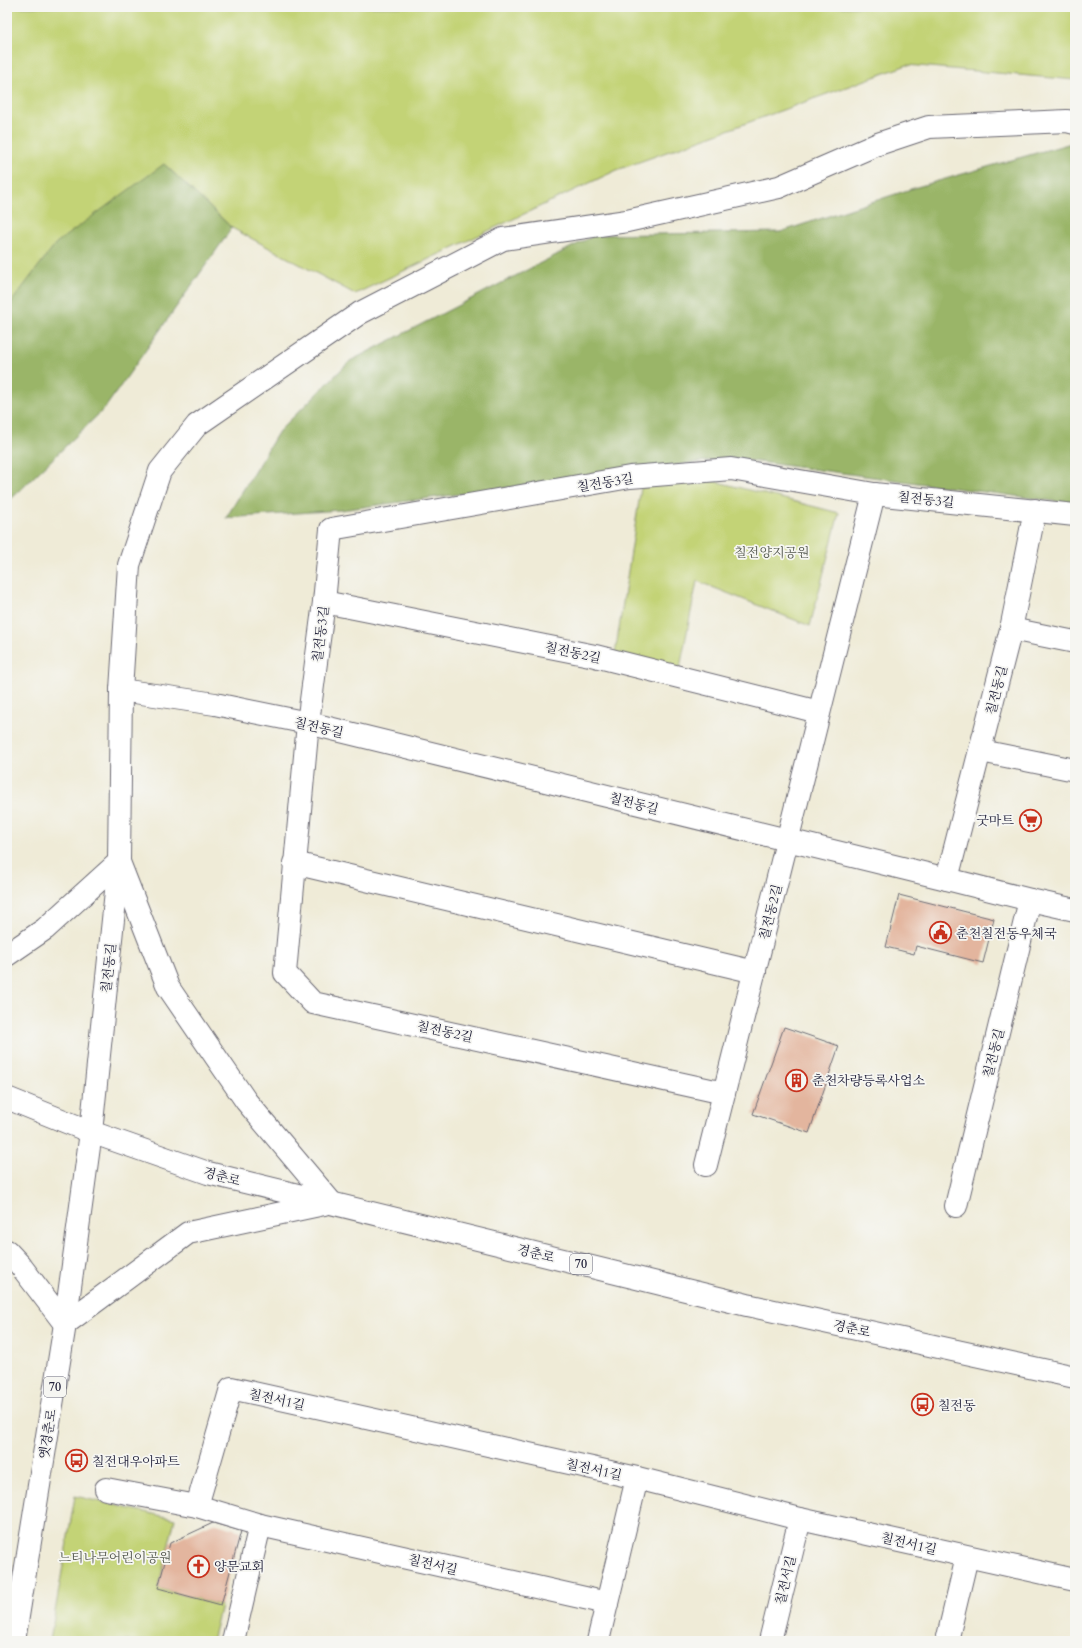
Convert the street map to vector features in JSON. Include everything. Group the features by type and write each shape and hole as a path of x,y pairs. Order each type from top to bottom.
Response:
{"street":[{"path":"121,690 129,565 160,471 197,425 360,313 503,239 627,221 778,187 878,144 929,128 1067,121 1075,123"},
{"name":"칠전동3길","path":"308,723 324,602 331,529 630,477 731,469 874,494 1075,515"},
{"name":"칠전동2길","path":"706,1165 874,494"},
{"name":"칠전동길","path":"947,879 1011,629 1035,510"},
{"name":"칠전동2길","path":"324,602 595,656 819,712"},
{"path":"1011,629 1075,642"},
{"name":"칠전동길","path":"91,1132 119,862 121,690 215,704 308,723 1075,910"},
{"name":"칠전동2길","path":"308,723 285,973 313,1003 724,1092"},
{"path":"981,751 1075,770"},
{"path":"7,955 45,929 119,862 168,987 246,1101 331,1202 188,1233 65,1324 20,1265 7,1251"},
{"path":"294,863 754,972"},
{"name":"칠전동길","path":"956,1206 1030,900"},
{"name":"경춘로","path":"7,1098 91,1132 208,1173 747,1305 1075,1377"},
{"name":"옛경춘로","path":"14,1641 65,1324 91,1132"},
{"name":"칠전서1길","path":"197,1506 231,1388 637,1478 800,1519 1075,1580"},
{"path":"598,1641 637,1478"},
{"name":"칠전서길","path":"106,1489 197,1506 260,1525 607,1603"},
{"name":"칠전서길","path":"770,1641 800,1519"},
{"path":"233,1641 260,1525"},
{"path":"947,1641 967,1557"}],"green space":[{"path":"7,7 1075,7 1075,80 907,65 617,170 355,294 232,228 164,164 7,308"},
{"path":"1075,142 1075,504 729,458 341,510 226,518 279,431 350,361 595,235 780,232 917,187"},
{"path":"164,164 232,228 105,408 7,503 7,308 56,243"},
{"name":"칠전양지공원","path":"706,479 839,513 810,626 697,581 680,668 615,654 641,488"},
{"name":"느티나무어린이공원","path":"75,1496 175,1519 158,1588 221,1605 212,1641 50,1641"}],"building":[{"name":"춘천칠전동우체국","path":"899,895 994,919 983,963 916,946 914,954 886,947"},
{"name":"춘천차량등록사업소","path":"784,1027 839,1046 809,1133 753,1114"},
{"name":"양문교회","path":"213,1523 241,1531 221,1605 158,1588 170,1543"}],"place":[{"name":"굿마트","path":"1030,820"},
{"name":"춘천칠전동우체국","path":"940,933"},
{"name":"춘천차량등록사업소","path":"796,1080"},
{"name":"칠전동","path":"923,1405"},
{"name":"칠전대우아파트","path":"76,1461"},
{"name":"양문교회","path":"198,1566"}]}
